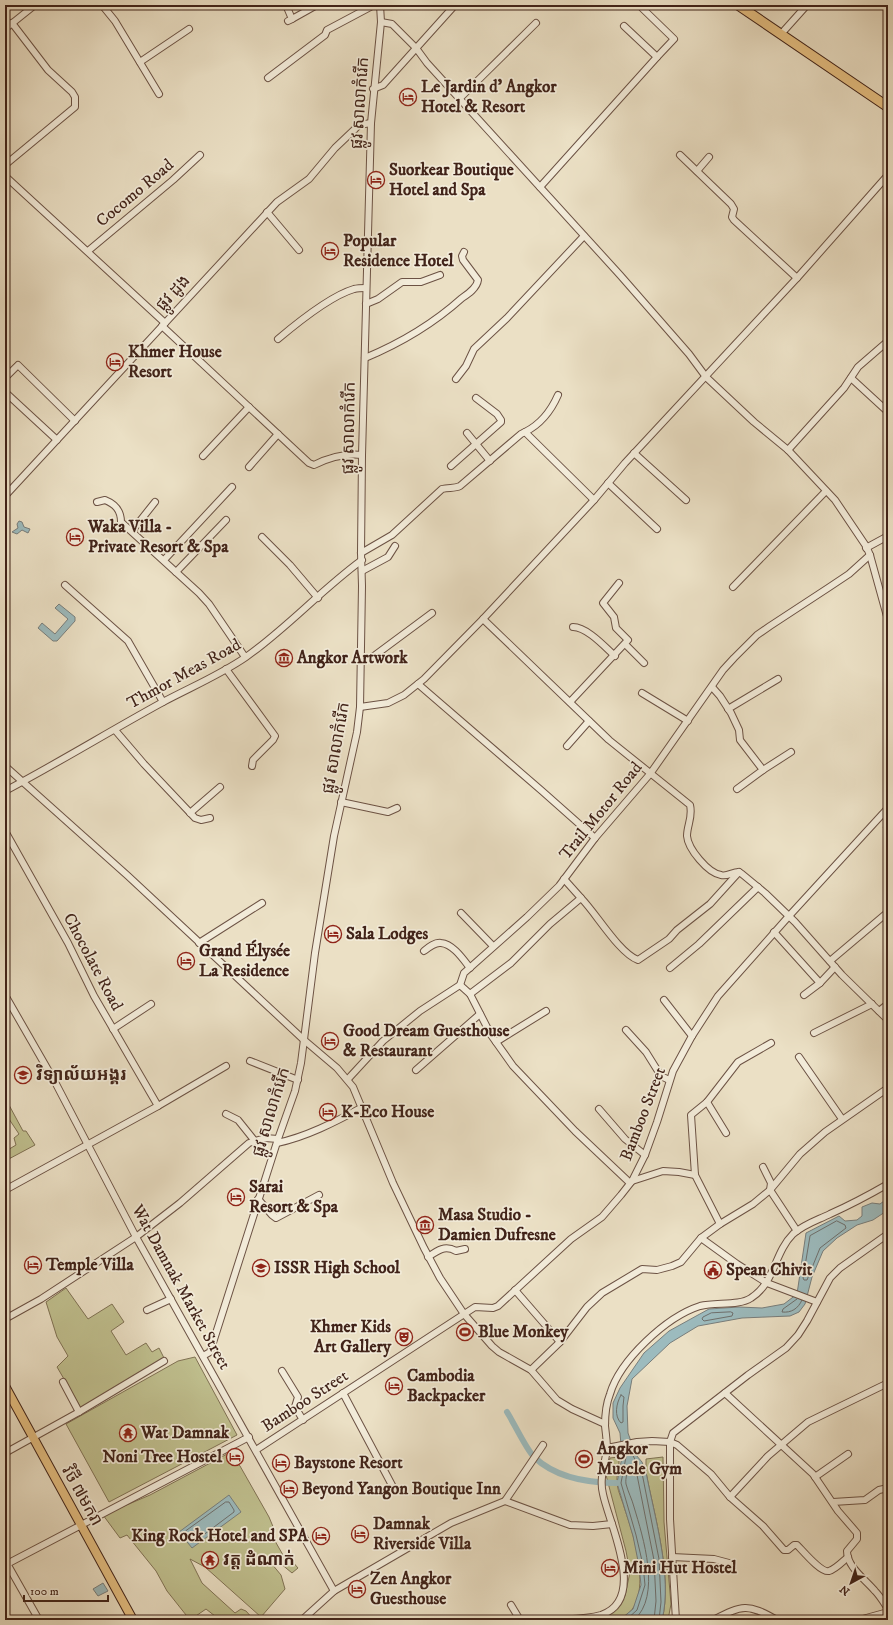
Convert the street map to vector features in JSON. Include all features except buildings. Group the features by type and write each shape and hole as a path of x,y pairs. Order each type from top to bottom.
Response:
{"highway":[{"path":"739,5 888,107"}],"main road":[{"name":"វិថី ៧មករា","path":"5,1386 133,1620"}],"street":[{"path":"5,29 35,5"},
{"path":"102,5 115,21 159,94"},
{"path":"286,5 290,20 317,5"},
{"path":"268,78 325,35 327,30 374,5"},
{"name":"ផ្លូវ សាលាកំរើក","path":"203,1356 210,1352 258,1199 298,1080 318,928 334,836 360,707 362,455 369,124 381,22 380,5"},
{"path":"373,89 383,85 455,5"},
{"path":"781,34 807,5"},
{"path":"540,187 674,39 642,8"},
{"path":"381,22 392,24 416,48 427,63 689,354 706,377 754,422 788,450 835,500 870,555 888,620"},
{"path":"5,165 75,107 75,97 72,92 48,70 12,23"},
{"path":"459,98 536,23"},
{"path":"624,26 657,57"},
{"path":"140,62 189,29"},
{"name":"ផ្លូវ ដូង","path":"5,496 267,212 277,202 309,179 335,148 359,125 369,124"},
{"name":"Cocomo Road","path":"88,251 168,185 200,154"},
{"path":"680,155 731,204 734,209 732,217 734,220 797,278"},
{"path":"697,171 709,157"},
{"path":"360,707 374,706 395,700 418,684 483,619 594,500 634,453 797,278 888,175"},
{"path":"5,176 88,251 249,407 313,465 339,456 362,455"},
{"path":"267,212 299,250"},
{"path":"456,379 466,366 474,348 507,318 584,236"},
{"path":"365,358 419,331 471,291 478,283 478,280 463,260 462,256 464,252"},
{"path":"366,304 378,299 402,282 421,282 440,275"},
{"path":"278,339 315,310 353,289 366,288"},
{"path":"788,450 844,388 858,367 888,341"},
{"path":"5,378 17,366 75,421"},
{"path":"851,378 888,412"},
{"path":"5,392 57,440"},
{"name":"Thmor Meas Road","path":"5,791 115,730 161,698 226,669 245,657 275,635 362,557 392,535 442,489 460,486 521,434 537,426 549,412 558,395"},
{"path":"451,466 499,425 501,420 497,414 476,398"},
{"path":"203,456 249,407"},
{"path":"525,432 594,500"},
{"path":"467,433 490,461"},
{"path":"249,467 278,434"},
{"path":"634,453 686,500"},
{"path":"608,483 657,529"},
{"path":"164,560 232,487"},
{"path":"733,587 826,491"},
{"path":"98,502 105,500 112,504 120,512 121,522 164,560 206,601 245,657"},
{"path":"132,531 155,502"},
{"path":"176,572 226,520"},
{"path":"866,548 888,536"},
{"path":"262,537 290,565 318,598"},
{"path":"362,571 388,557 395,546"},
{"name":"Trail Motor Road","path":"348,1079 383,1041 420,1011 460,985 462,976 493,946 527,917 564,879 595,838 650,774 729,664 757,635 849,574 870,555"},
{"path":"570,702 614,656 628,639 616,628 614,617 603,603 619,583"},
{"path":"65,585 128,641 161,698"},
{"path":"361,660 374,656 432,613"},
{"path":"483,619 609,740 690,805 691,817 687,837 691,849 703,864 716,874 722,876 739,872 758,886 789,916 835,967 888,1020"},
{"path":"573,627 578,628 592,636 614,656"},
{"path":"625,644 644,662"},
{"path":"226,669 275,736 273,740 253,760 252,766"},
{"path":"728,709 778,679"},
{"path":"418,684 595,838"},
{"path":"712,687 728,709 739,730 740,740 763,770"},
{"path":"642,693 688,721"},
{"path":"567,746 589,721"},
{"path":"115,730 144,764 195,818 201,820 210,818"},
{"path":"737,789 791,752"},
{"path":"5,766 348,1079 353,1087 393,1183 428,1256 440,1278 464,1314 496,1350 531,1370 557,1400 605,1424"},
{"path":"190,813 220,787"},
{"path":"341,802 388,812 397,808"},
{"name":"Bamboo Street","path":"256,1450 477,1306 496,1307 571,1239 602,1217 631,1182 645,1155 658,1122 669,1080 692,1036 718,996 774,932 888,808"},
{"name":"Chocolate Road","path":"5,831 68,943 94,996 158,1106"},
{"path":"564,879 611,936 632,957 638,960 669,939 682,926 695,918 739,872"},
{"path":"670,968 699,944 758,886"},
{"path":"470,994 511,963 550,924 581,898"},
{"path":"199,943 262,903"},
{"path":"830,961 888,912"},
{"path":"460,913 493,946"},
{"path":"774,932 820,983"},
{"path":"424,951 440,942 454,950 470,968"},
{"path":"804,995 820,983 835,967"},
{"path":"460,985 470,994 496,1042 513,1066 560,1115 631,1182 663,1171 695,1175"},
{"name":"Wat Damnak Market Street","path":"5,995 55,1082 136,1237 249,1437 334,1592"},
{"path":"664,1000 692,1036"},
{"path":"113,1029 151,1004"},
{"path":"814,1033 872,1004"},
{"path":"879,1011 888,1004"},
{"path":"496,1042 546,1011"},
{"path":"416,1070 480,1014"},
{"path":"626,1030 646,1052 661,1076 669,1080"},
{"path":"720,1224 695,1175 691,1115 707,1102 738,1062 771,1043"},
{"path":"799,1057 842,1119"},
{"path":"250,1061 298,1080"},
{"path":"5,1190 158,1106 226,1066"},
{"path":"531,1370 560,1342 587,1307 602,1292 642,1269 657,1270 681,1262 701,1238 720,1224 753,1204 770,1190 800,1154 825,1132 888,1088"},
{"path":"707,1102 726,1133"},
{"path":"5,1318 47,1295 136,1237 180,1203 245,1146 254,1140 266,1138 277,1141 289,1141 361,1108"},
{"path":"599,1109 625,1139 645,1155"},
{"path":"226,1114 238,1120 254,1140"},
{"path":"763,1167 771,1183 770,1190 797,1231"},
{"path":"556,1620 590,1617 602,1614 611,1609 618,1601 622,1593 625,1575 612,1524 604,1501 602,1482 607,1448 605,1424 608,1402 615,1381 625,1366 657,1331 675,1318 700,1306 744,1301 751,1298 767,1283 783,1247 797,1231 888,1184"},
{"path":"258,1199 276,1218 319,1195"},
{"path":"676,1620 670,1519 670,1442 673,1434 748,1375 786,1348 798,1335 830,1278 840,1268 888,1234"},
{"path":"701,1238 736,1264 767,1283 817,1302"},
{"path":"428,1256 444,1247 456,1251 465,1249"},
{"path":"516,1290 560,1342"},
{"path":"147,1310 171,1299"},
{"path":"5,1453 79,1412 164,1361"},
{"path":"282,1371 298,1397 295,1407 303,1420"},
{"path":"63,1382 79,1412"},
{"path":"730,1497 747,1477 781,1444 808,1422 888,1383"},
{"path":"343,1393 394,1489"},
{"path":"725,1393 815,1477 838,1511 857,1533 856,1539 847,1551 848,1557 857,1572 876,1591 888,1609"},
{"path":"38,1620 6,1563 249,1437"},
{"path":"607,1448 637,1442 670,1442 711,1474 730,1497 763,1526 784,1550 788,1550 794,1545 797,1545 820,1568 825,1571 829,1571 836,1567 848,1557"},
{"path":"302,1620 334,1592 451,1522 505,1501 543,1445"},
{"path":"815,1477 848,1454"},
{"path":"832,1502 865,1500 879,1490 888,1488"},
{"path":"505,1501 570,1525 593,1526 612,1524"},
{"path":"672,1557 714,1559 729,1563"},
{"path":"511,1605 520,1620"},
{"path":"713,1620 742,1607 755,1609 777,1620"},
{"path":"859,1620 888,1612"}],"green space":[{"path":"9,1105 23,1131 26,1131 35,1145 5,1161 5,1150 6,1151 16,1145 14,1138 19,1134 7,1116 5,1116 5,1108"},
{"path":"66,1288 88,1319 112,1304 124,1322 111,1331 126,1355 146,1343 152,1352 159,1348 164,1358 81,1408 57,1367 68,1356 57,1337 46,1302"},
{"path":"195,1357 237,1435 109,1502 66,1424 178,1361"},
{"name":"វត្ត ដំំណាក់","path":"229,1453 240,1466 269,1517 274,1529 275,1541 287,1562 291,1560 298,1568 292,1573 274,1558 271,1563 281,1575 285,1589 261,1617 205,1567 190,1559 202,1583 235,1613 241,1609 246,1611 254,1620 220,1620 206,1609 190,1620 167,1591 156,1571 127,1535 120,1538 103,1515 150,1495"},
{"path":"619,1457 618,1487 637,1551 640,1583 638,1598 632,1610 618,1620 574,1620 615,1610 625,1596 630,1572 606,1475 610,1458"},
{"path":"663,1457 664,1522 671,1604 668,1620 662,1620 665,1603 664,1566 646,1472 646,1459"}],"water":[{"path":"19,521 22,522 24,527 30,529 28,533 22,530 17,534 12,532 18,528 17,524"},
{"path":"59,604 75,617 75,621 57,641 53,641 38,628 42,623 55,634 68,619 55,608"},
{"path":"888,1198 888,1210 873,1220 857,1225 837,1238 823,1251 812,1277 805,1304 799,1312 790,1316 742,1318 698,1326 670,1343 632,1379 627,1406 628,1433 636,1455 642,1462 646,1472 664,1566 665,1603 662,1620 612,1620 622,1618 633,1609 641,1585 633,1536 617,1483 622,1457 620,1433 613,1418 613,1403 620,1388 644,1353 669,1331 709,1309 739,1307 762,1308 784,1304 797,1294 806,1233 839,1216 845,1221 857,1220 862,1216 862,1207 872,1203 880,1204"},
{"path":"229,1495 241,1512 192,1548 179,1532"},
{"path":"103,1583 108,1591 98,1596 93,1589"}],"waterway":[{"path":"507,1412 534,1457 552,1470 573,1478 595,1482 617,1483"}],"place":[{"name":"Le Jardin d' Angkor Hotel & Resort","path":"408,97"},
{"name":"Suorkear Boutique Hotel and Spa","path":"376,180"},
{"name":"Popular Residence Hotel","path":"330,251"},
{"name":"Khmer House Resort","path":"115,362"},
{"name":"Waka Villa - Private Resort & Spa","path":"75,537"},
{"name":"Angkor Artwork","path":"284,658"},
{"name":"Sala Lodges","path":"333,934"},
{"name":"Grand Élysée La Residence","path":"186,961"},
{"name":"Good Dream Guesthouse & Restaurant","path":"330,1041"},
{"name":"វិទ្យាល័យអង្គរ","path":"23,1075"},
{"name":"K-Eco House","path":"328,1112"},
{"name":"Sarai Resort & Spa","path":"236,1197"},
{"name":"Masa Studio - Damien Dufresne","path":"425,1225"},
{"name":"Temple Villa","path":"33,1265"},
{"name":"ISSR High School","path":"261,1268"},
{"name":"Spean Chivit","path":"713,1270"},
{"name":"Blue Monkey","path":"465,1332"},
{"name":"Khmer Kids Art Gallery","path":"404,1337"},
{"name":"Cambodia Backpacker","path":"394,1386"},
{"name":"Wat Damnak","path":"128,1433"},
{"name":"Noni Tree Hostel","path":"235,1457"},
{"name":"Angkor Muscle Gym","path":"584,1459"},
{"name":"Baystone Resort","path":"281,1463"},
{"name":"Beyond Yangon Boutique Inn","path":"289,1489"},
{"name":"Damnak Riverside Villa","path":"360,1534"},
{"name":"King Rock Hotel and SPA","path":"321,1536"},
{"name":"វត្ត ដំំណាក់","path":"210,1560"},
{"name":"Mini Hut Hostel","path":"610,1568"},
{"name":"Zen Angkor Guesthouse","path":"357,1589"}]}
